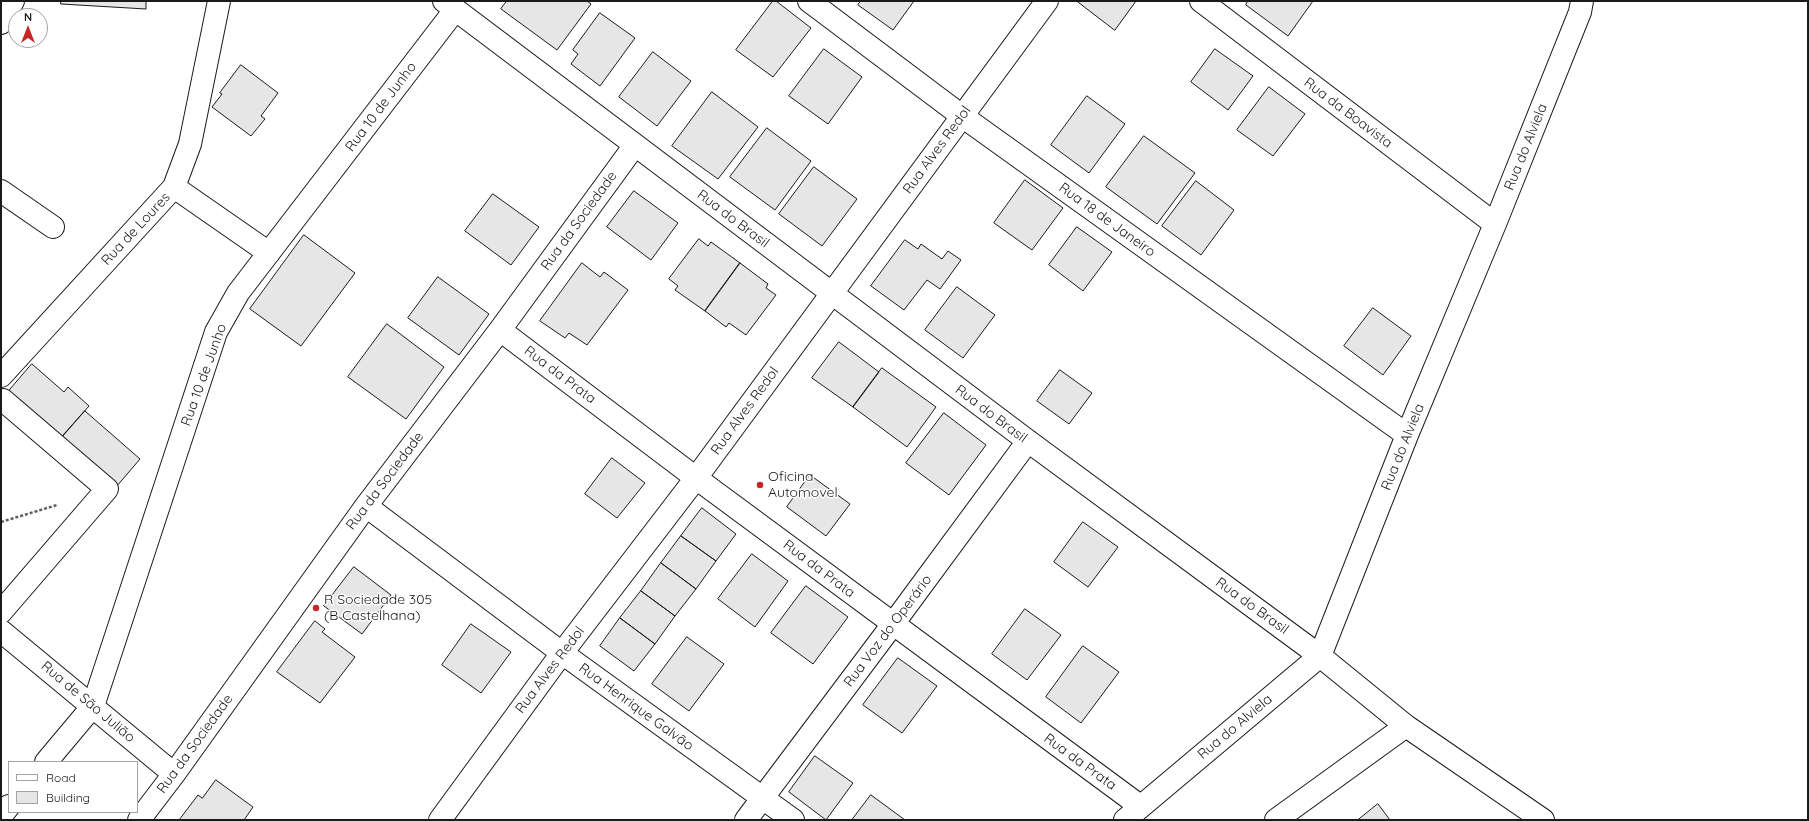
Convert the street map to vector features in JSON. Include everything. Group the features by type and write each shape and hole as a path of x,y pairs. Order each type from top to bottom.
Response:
{"street":[{"path":"1,23 13,1"},
{"name":"Rua de Loures","path":"1,376 174,187 190,144 219,1"},
{"name":"Rua 18 de Janeiro","path":"808,1 962,116 1407,436"},
{"name":"Rua Alves Redol","path":"440,820 562,653 696,478 1047,1"},
{"name":"Rua da Boavista","path":"1200,1 1495,224"},
{"name":"Rua do Brasil","path":"450,5 1028,441 1320,656 1406,726 1543,820"},
{"name":"Rua 10 de Junho","path":"47,761 93,706 216,332 238,293 270,253 450,5"},
{"name":"Rua do Alviela","path":"1132,813 1320,656 1407,436 1495,224 1575,5"},
{"name":"Rua da Sociedade","path":"139,820 174,774 366,506 500,330 635,144"},
{"path":"174,187 270,253"},
{"path":"1,191 53,228"},
{"name":"Rua da Prata","path":"500,330 893,624 1132,813"},
{"path":"1,403 3,400 107,489 1,612"},
{"name":"Rua Voz do Operário","path":"746,820 1028,441"},
{"name":"Rua Henrique Galvão","path":"366,506 562,653 792,820"},
{"name":"Rua de São Julião","path":"1,631 174,774"},
{"path":"1276,820 1406,726"}],"path":[{"path":"1,522 62,503"}],"building":[{"path":"61,1 146,1 146,9 61,4"},
{"path":"507,1 587,1 591,4 557,50 501,9"},
{"path":"773,1 776,1 811,28 773,77 736,50"},
{"path":"861,1 914,1 893,30 858,5"},
{"path":"1077,1 1136,1 1115,30"},
{"path":"1248,1 1313,1 1288,36 1246,5"},
{"path":"600,13 635,38 600,86 571,64 578,54 573,50"},
{"path":"824,49 862,77 828,124 789,96"},
{"path":"1215,49 1253,76 1228,110 1191,82"},
{"path":"653,52 691,81 657,126 619,97"},
{"path":"241,65 278,93 261,116 265,119 251,136 212,107 222,94 220,93"},
{"path":"1269,87 1305,114 1273,156 1237,130"},
{"path":"712,92 758,127 718,179 672,146"},
{"path":"1087,96 1125,124 1089,173 1051,145"},
{"path":"767,128 811,161 775,210 730,177"},
{"path":"1144,136 1195,173 1157,224 1106,187"},
{"path":"814,167 857,199 822,246 779,214"},
{"path":"1025,180 1063,208 1032,250 994,223"},
{"path":"1196,181 1234,210 1201,255 1162,226"},
{"path":"634,191 678,223 651,260 607,227"},
{"path":"493,194 539,227 511,265 465,231"},
{"path":"1077,227 1112,252 1083,291 1049,265"},
{"path":"304,235 355,273 301,346 250,309"},
{"path":"699,239 708,246 711,242 740,263 705,311 675,290 678,286 669,279"},
{"path":"905,240 918,249 921,244 942,259 948,251 961,260 940,289 927,280 904,310 871,286"},
{"path":"582,263 600,277 604,272 628,290 587,345 569,333 565,338 540,321"},
{"path":"740,263 768,284 766,288 776,295 746,335 729,323 726,327 705,311"},
{"path":"438,277 489,314 459,355 408,318"},
{"path":"957,287 995,315 963,358 925,330"},
{"path":"1373,308 1411,336 1383,375 1344,346"},
{"path":"387,324 444,367 406,419 348,377"},
{"path":"839,342 879,372 853,407 812,378"},
{"path":"32,364 64,392 68,387 89,406 61,438 8,392"},
{"path":"882,368 936,407 907,447 853,407"},
{"path":"1060,370 1092,393 1069,424 1037,401"},
{"path":"85,411 140,459 116,487 61,438"},
{"path":"944,413 986,445 949,495 906,463"},
{"path":"612,458 645,483 617,518 585,494"},
{"path":"810,475 850,504 826,536 787,507"},
{"path":"702,508 736,534 716,561 681,536"},
{"path":"1083,522 1118,547 1088,587 1054,562"},
{"path":"681,536 716,561 696,589 661,563"},
{"path":"752,554 788,581 755,627 718,599"},
{"path":"661,563 696,589 675,616 641,591"},
{"path":"354,567 391,595 362,634 324,606"},
{"path":"806,586 848,617 813,664 771,633"},
{"path":"641,591 675,616 655,644 620,618"},
{"path":"1025,609 1061,635 1027,680 992,654"},
{"path":"620,618 655,644 634,671 600,646"},
{"path":"315,621 325,629 322,632 355,657 320,703 277,672"},
{"path":"471,624 511,652 481,693 442,665"},
{"path":"687,637 724,664 689,711 652,684"},
{"path":"1083,646 1119,672 1081,723 1046,697"},
{"path":"898,658 937,686 902,733 863,705"},
{"path":"815,756 853,783 826,820 789,792"},
{"path":"216,780 253,807 244,820 179,820 198,795 202,798"},
{"path":"871,795 905,820 852,820"},
{"path":"1378,804 1390,820 1358,820"}],"place":[{"name":"Oficina Automovel","path":"760,485"},
{"name":"R Sociedade 305 (B Castelhana)","path":"316,608"}]}
